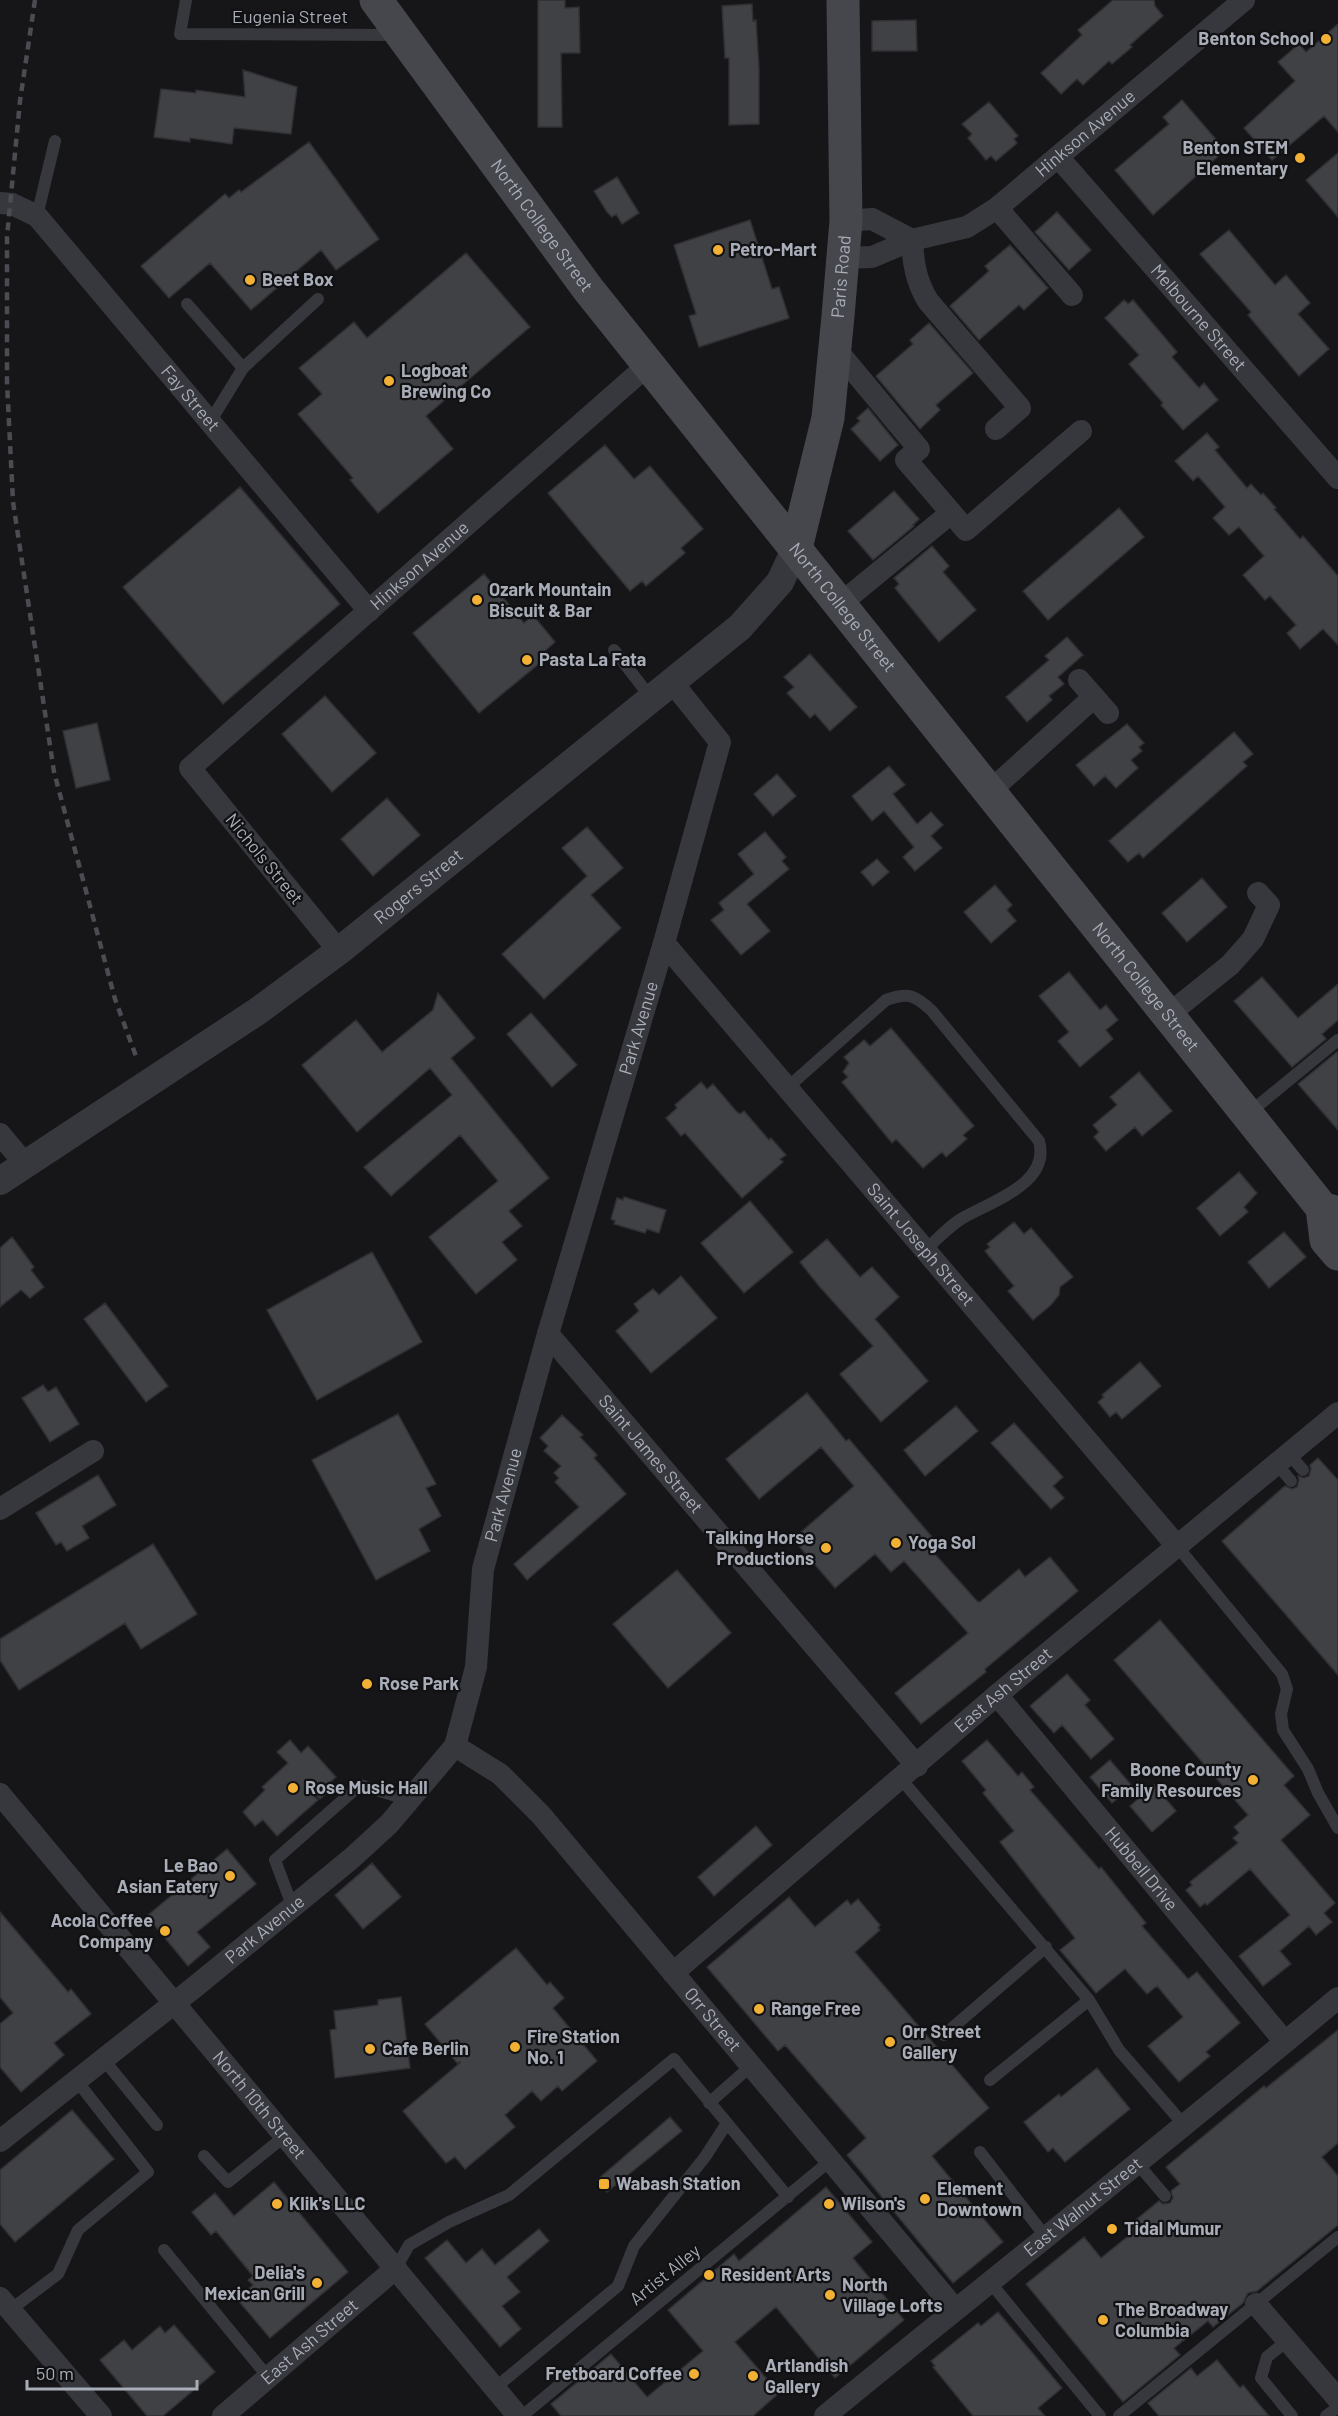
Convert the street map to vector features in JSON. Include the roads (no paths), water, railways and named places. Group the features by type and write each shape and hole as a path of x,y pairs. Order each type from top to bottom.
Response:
{"main road":[{"name":"North College Street","path":"376,0 588,289 1248,1114 1330,1210 1326,1240 1338,1254"},
{"name":"Paris Road","path":"796,548 828,418 843,258 846,220 843,0"}],"street":[{"name":"Hinkson Avenue","path":"843,258 872,256 912,240 967,227 997,208 1244,0"},
{"name":"Melbourne Street","path":"1059,158 1337,475"},
{"name":"Fay Street","path":"0,203 12,204 37,216 369,611"},
{"path":"997,208 1072,295"},
{"path":"846,220 872,219 912,240 914,267 919,285 928,301 1020,408 996,429"},
{"path":"835,348 920,449 906,460 966,530 1081,431"},
{"name":"Hinkson Avenue","path":"190,768 648,364"},
{"path":"840,603 951,513"},
{"name":"Rogers Street","path":"0,1181 258,1011 339,951 740,627 780,582 796,548"},
{"path":"989,792 1101,705 1079,680"},
{"name":"Park Avenue","path":"0,2141 293,1908 389,1824 455,1746 476,1667 483,1569 548,1334 664,943 720,742 661,690"},
{"name":"Nichols Street","path":"190,768 339,951"},
{"path":"1169,1014 1230,965 1253,939 1269,905 1258,893"},
{"name":"Saint Joseph Street","path":"664,943 1177,1546"},
{"path":"0,1134 26,1164"},
{"name":"Saint James Street","path":"548,1334 909,1772"},
{"name":"East Ash Street","path":"672,1973 997,1695 1177,1546 1290,1467 1338,1413"},
{"path":"0,1509 93,1450"},
{"name":"Hubbell Drive","path":"997,1695 1286,2042"},
{"name":"Orr Street","path":"455,1746 500,1774 541,1815 955,2309"},
{"name":"North 10th Street","path":"0,1794 520,2416"},
{"name":"East Walnut Street","path":"825,2416 989,2281 1185,2126 1338,1998"},
{"name":"East Ash Street","path":"223,2416 396,2268"},
{"path":"5,2304 100,2416"},
{"path":"1250,2304 1288,2340 1338,2399"}],"lane":[{"name":"Eugenia Street","path":"186,0 180,34 401,34"},
{"path":"37,216 55,141"},
{"path":"210,422 243,368 318,299"},
{"path":"187,304 243,368"},
{"path":"614,650 661,690"},
{"path":"787,1088 886,1000 902,994 917,998 932,1011 1039,1141 1042,1152 1039,1166 1032,1179 958,1221 925,1250"},
{"path":"1248,1114 1338,1040"},
{"path":"1177,1546 1282,1674 1287,1689 1281,1714 1283,1730 1308,1769 1318,1793 1338,1828"},
{"path":"909,1772 1089,2000 1119,2050 1185,2126"},
{"path":"293,1908 275,1860 360,1785 409,1800"},
{"path":"944,2035 1046,1947"},
{"path":"990,2080 1089,2000"},
{"path":"396,2268 409,2245 449,2222 509,2195 674,2059 788,2197"},
{"path":"104,2060 157,2125"},
{"path":"709,2103 752,2065"},
{"path":"5,2304 58,2274 78,2230 148,2172 77,2081"},
{"path":"495,2388 618,2286 634,2246 705,2157 727,2123"},
{"path":"204,2156 228,2182 285,2136"},
{"path":"980,2152 1045,2236"},
{"name":"Artist Alley","path":"520,2416 831,2160"},
{"path":"1137,2163 1165,2196"},
{"path":"1119,2416 1250,2304 1338,2237"},
{"path":"164,2250 268,2378"},
{"path":"989,2281 1100,2416"},
{"path":"1288,2340 1267,2357 1261,2378 1292,2416"},
{"path":"1326,2416 1338,2407"}],"railway":[{"path":"35,0 20,101 7,237 7,383 13,502 54,772 115,999 137,1059"}],"place":[{"name":"Benton School","path":"1326,39"},
{"name":"Benton STEM Elementary","path":"1300,158"},
{"name":"Petro-Mart","path":"718,250"},
{"name":"Beet Box","path":"250,280"},
{"name":"Logboat Brewing Co","path":"389,381"},
{"name":"Ozark Mountain Biscuit & Bar","path":"477,600"},
{"name":"Pasta La Fata","path":"527,660"},
{"name":"Yoga Sol","path":"896,1543"},
{"name":"Talking Horse Productions","path":"826,1548"},
{"name":"Rose Park","path":"367,1684"},
{"name":"Boone County Family Resources","path":"1253,1780"},
{"name":"Rose Music Hall","path":"293,1788"},
{"name":"Le Bao Asian Eatery","path":"230,1876"},
{"name":"Acola Coffee Company","path":"165,1931"},
{"name":"Range Free","path":"759,2009"},
{"name":"Orr Street Gallery","path":"890,2042"},
{"name":"Fire Station No. 1","path":"515,2047"},
{"name":"Cafe Berlin","path":"370,2049"},
{"name":"Wabash Station","path":"604,2184"},
{"name":"Element Downtown","path":"925,2199"},
{"name":"Klik's LLC","path":"277,2204"},
{"name":"Wilson's","path":"829,2204"},
{"name":"Tidal Mumur","path":"1112,2229"},
{"name":"Resident Arts","path":"709,2275"},
{"name":"Delia's Mexican Grill","path":"317,2283"},
{"name":"North Village Lofts","path":"830,2295"},
{"name":"The Broadway Columbia","path":"1103,2320"},
{"name":"Fretboard Coffee","path":"694,2374"},
{"name":"Artlandish Gallery","path":"753,2376"}]}
